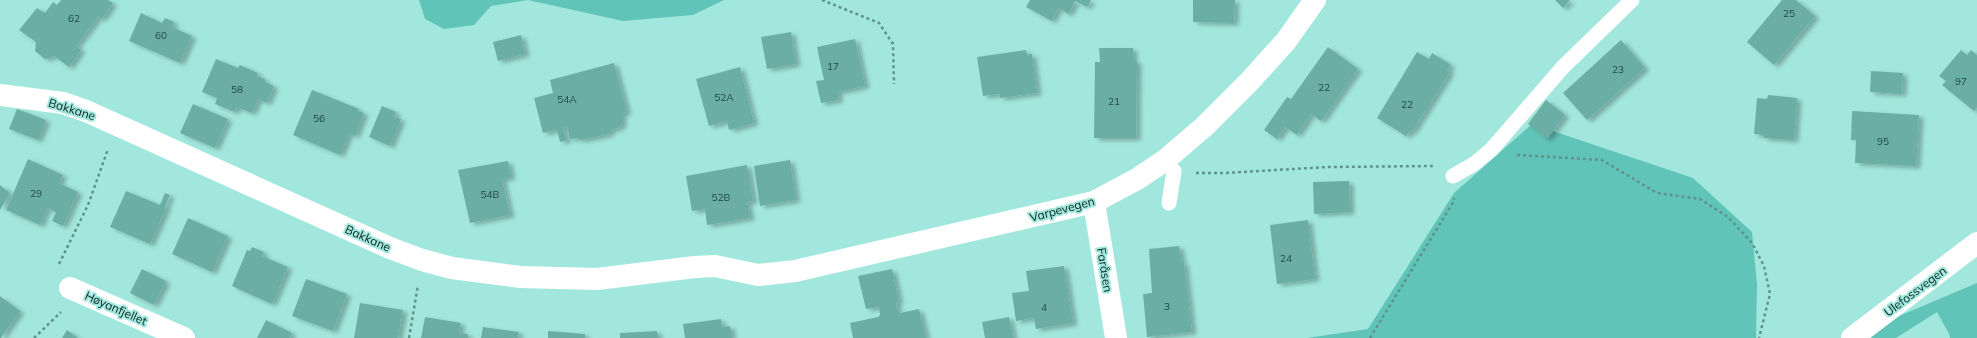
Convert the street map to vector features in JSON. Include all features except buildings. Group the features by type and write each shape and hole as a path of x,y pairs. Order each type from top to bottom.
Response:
{"street":[{"name":"Varpevegen","path":"758,275 795,271 1094,202 1130,183 1169,166 1286,41 1314,0"},
{"name":"Bakkane","path":"0,95 63,103 86,111 371,240 422,260 474,272 558,279 598,279 695,267 715,266 758,275"},
{"name":"Faråsen","path":"1094,202 1116,338"},
{"name":"Ulefossvegen","path":"1852,338 1977,244"},
{"name":"Høyanfjellet","path":"76,290 184,338"}],"lane":[{"path":"1453,176 1474,164 1491,150 1563,67 1632,0"},
{"path":"1169,166 1169,204"}],"path":[{"path":"822,0 879,23 893,44 894,84"},
{"path":"57,268 88,205 116,125"},
{"path":"1491,150 1521,156 1602,160 1657,193 1700,199 1728,217 1752,243 1764,266 1770,294 1759,338"},
{"path":"1169,166 1225,173 1326,167 1454,166 1474,164"},
{"path":"1370,338 1454,201 1453,176"},
{"path":"409,338 422,260"},
{"path":"34,338 76,290"}],"shaded area":[{"path":"419,0 528,0 491,6 474,25 444,29 425,19"},
{"path":"528,0 724,0 693,15 623,21"},
{"path":"1532,124 1693,178 1752,232 1757,284 1756,338 1307,338 1368,329 1454,193"},
{"path":"1977,283 1977,338 1950,338 1937,312 1896,338 1847,338"}]}
